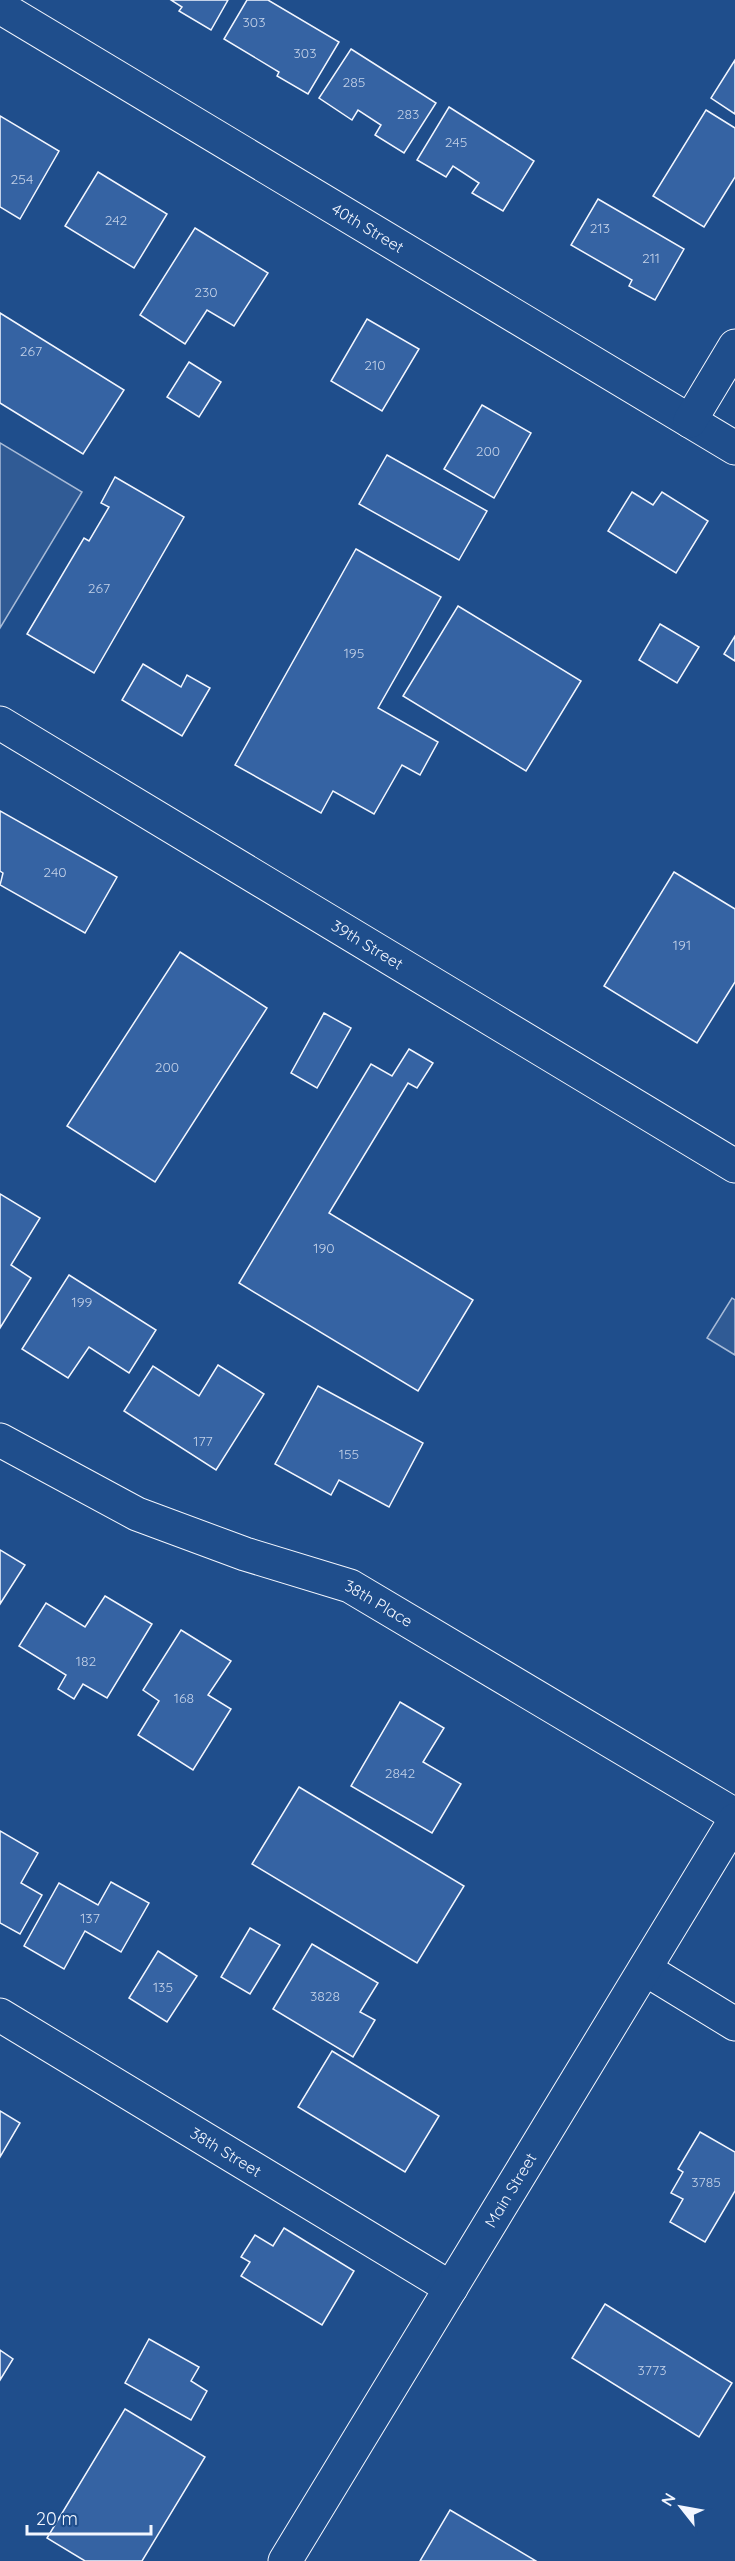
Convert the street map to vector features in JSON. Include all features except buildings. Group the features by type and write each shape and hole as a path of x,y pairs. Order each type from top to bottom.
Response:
{"street":[{"name":"40th Street","path":"0,7 735,448"},
{"path":"690,421 735,346"},
{"name":"39th Street","path":"0,723 735,1166"},
{"name":"38th Place","path":"0,1440 137,1514 245,1554 350,1586 735,1815"},
{"name":"Main Street","path":"285,2561 735,1820"},
{"path":"645,1969 735,2024"},
{"name":"38th Street","path":"0,2015 451,2288"}],"shaded area":[{"path":"0,443 82,492 0,628"},
{"path":"732,1298 735,1300 735,1355 707,1338"}]}
